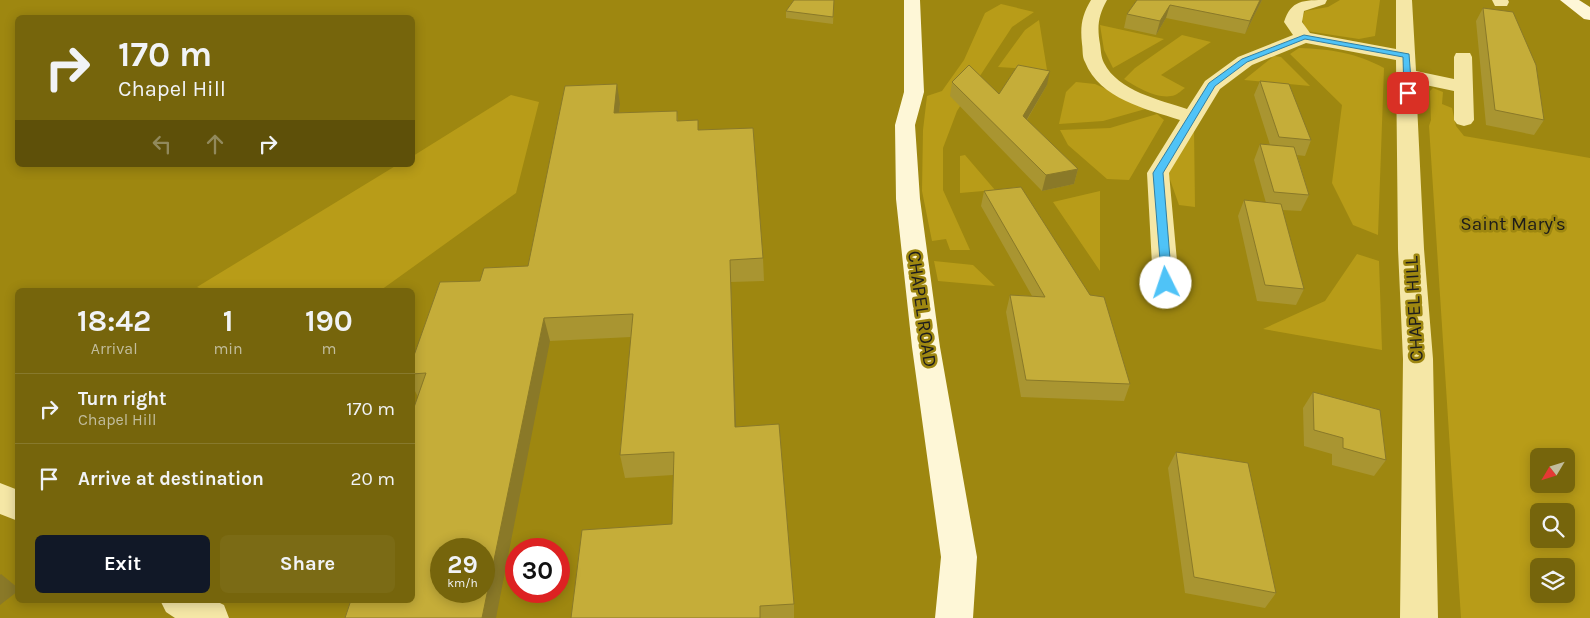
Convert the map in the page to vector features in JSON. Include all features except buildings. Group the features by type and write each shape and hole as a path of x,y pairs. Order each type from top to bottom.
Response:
{"street":[{"name":"CHAPEL ROAD","path":"912,0 915,77 914,92 905,125 908,199 926,347 959,557 954,618"},
{"path":"1099,0 1089,16 1094,62 1100,73 1112,85 1138,99 1191,117"},
{"path":"1304,37 1293,22 1296,8 1319,0"},
{"name":"CHAPEL HILL","path":"1404,0 1411,249 1418,359 1419,618"},
{"path":"1568,0 1590,16"},
{"path":"1166,283 1158,173 1212,84 1245,60 1304,37 1407,65 1464,87"},
{"path":"1463,56 1464,120"},
{"path":"0,497 15,506"}],"green space":[{"path":"1340,0 1380,0 1375,36 1359,39 1306,31 1302,19 1305,11 1328,7"},
{"path":"1001,4 1034,12 1012,27 957,111 943,148 943,190 970,250 950,250 946,239 932,241 922,191 923,130 927,96 942,91 964,60 985,13"},
{"path":"1039,20 1047,70 998,67 1025,30"},
{"path":"1100,25 1164,39 1113,68 1104,50"},
{"path":"1182,35 1211,42 1161,75 1185,88 1179,93 1169,96 1155,95 1124,79 1135,68"},
{"path":"1299,48 1322,49 1353,55 1384,68 1378,235 1353,225 1332,183 1342,105 1290,54"},
{"path":"1274,56 1281,57 1310,86 1244,80"},
{"path":"1076,82 1095,84 1149,108 1103,121 1059,124 1066,92"},
{"name":"Saint Mary's","path":"1433,88 1443,92 1442,104 1452,108 1456,126 1464,136 1590,158 1590,618 1461,618 1429,126 1431,120 1430,91"},
{"path":"511,95 539,102 516,193 384,288 197,287 394,167 415,167 415,155"},
{"path":"1157,114 1164,120 1129,180 1107,179 1068,145 1060,130 1110,128"},
{"path":"1194,129 1195,207 1179,205 1168,174"},
{"path":"965,155 995,190 960,193 960,156"},
{"path":"1100,191 1100,271 1053,202"},
{"path":"1357,254 1379,261 1382,350 1263,329 1325,301"},
{"path":"934,261 973,265 995,286 938,281"}],"route":[{"path":"1166,283 1158,173 1212,84 1245,60 1304,37 1406,56 1408,93"}]}
